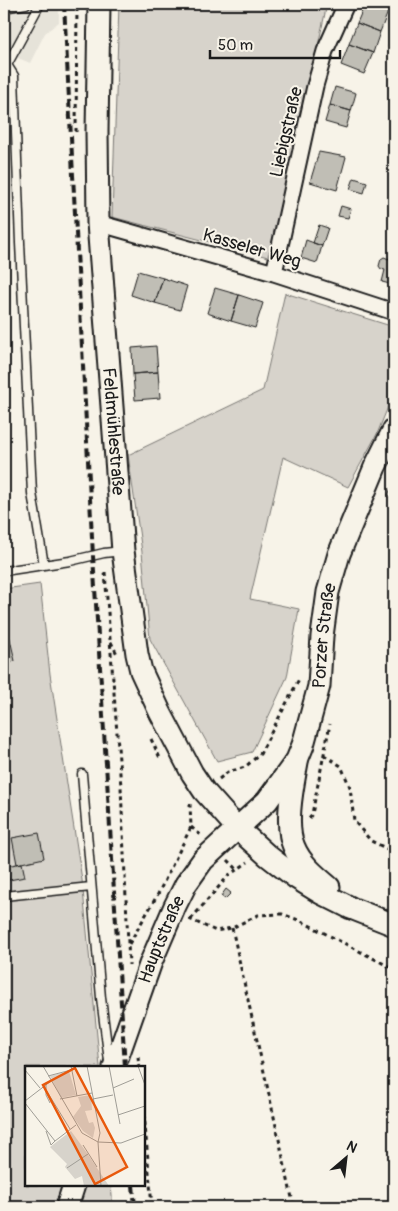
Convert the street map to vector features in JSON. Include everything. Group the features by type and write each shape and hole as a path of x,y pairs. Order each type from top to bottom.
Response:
{"street":[{"name":"Feldmühlestraße","path":"100,4 97,131 98,223 123,551 137,654 142,671 179,751 204,791 237,828 295,877 351,908 394,926"},
{"name":"Liebigstraße","path":"274,273 315,86 325,51 346,4"},
{"name":"Kasseler Weg","path":"98,223 274,273 394,312"},
{"name":"Porzer Straße","path":"237,828 266,801 300,752 319,686 322,636 328,592 339,554 372,474 394,430"},
{"path":"300,752 290,808 293,846 306,866 351,908"},
{"name":"Hauptstraße","path":"112,1066 151,962 166,900 186,884 203,860 237,828"},
{"path":"67,1207 74,1186"}],"lane":[{"path":"4,8 26,4"},
{"path":"40,4 5,66 14,76 20,252 32,494 44,565"},
{"path":"4,571 123,551"},
{"path":"82,774 101,998 112,1066"},
{"path":"4,896 91,887"}],"path":[{"path":"129,944 166,900 192,827 190,802 228,772 245,767 260,754 302,674"},
{"path":"300,752 324,755 341,766 350,787 354,821 371,841 394,852"},
{"path":"291,829 304,826 312,814 324,755"},
{"path":"186,928 190,920 229,875 238,870 261,850"},
{"path":"166,900 190,920 216,931 232,928 258,914 282,914 301,921 394,969"},
{"path":"232,928 294,1207"},
{"path":"138,1052 139,1066"},
{"path":"145,1126 152,1207"}],"shaded area":[{"path":"4,4 59,4 59,22 45,33 30,63 4,52"},
{"path":"119,4 327,4 272,258 112,217"},
{"path":"285,293 394,327 394,392 377,434 348,487 283,457 250,599 299,609 287,677 252,752 217,761 150,639 142,552 128,455 263,390"},
{"path":"40,584 50,674 82,880 100,1066 25,1066 25,1186 111,1186 113,1207 4,1207 4,589"}],"building":[{"path":"365,4 388,12 380,32 357,23"},
{"path":"368,4 391,4 388,12"},
{"path":"357,23 380,32 373,53 349,44"},
{"path":"394,32 394,49 388,47"},
{"path":"349,44 373,53 364,74 341,65"},
{"path":"335,87 356,93 351,111 330,105"},
{"path":"330,105 351,111 346,128 325,122"},
{"path":"319,152 346,157 337,190 310,182"},
{"path":"354,178 367,182 364,193 350,189"},
{"path":"341,206 351,209 348,218 338,216"},
{"path":"319,225 328,228 322,246 313,243"},
{"path":"306,240 322,246 317,263 301,258"},
{"path":"392,247 394,248 394,285 382,282 385,270 379,266 381,259 384,257 389,259"},
{"path":"138,271 163,278 155,303 131,295"},
{"path":"163,278 187,286 180,310 155,303"},
{"path":"215,288 239,295 231,321 207,313"},
{"path":"239,295 263,303 255,328 231,321"},
{"path":"156,346 158,372 133,374 132,348"},
{"path":"158,372 160,398 135,400 133,374"},
{"path":"394,482 394,498 388,495"},
{"path":"4,617 15,661 4,664"},
{"path":"39,833 44,858 17,864 12,838"},
{"path":"22,863 25,877 9,880 6,866"},
{"path":"226,889 231,893 225,899 221,896"}],"railway":[{"path":"64,4 93,556 125,1066"},
{"path":"133,1186 135,1207"}]}
